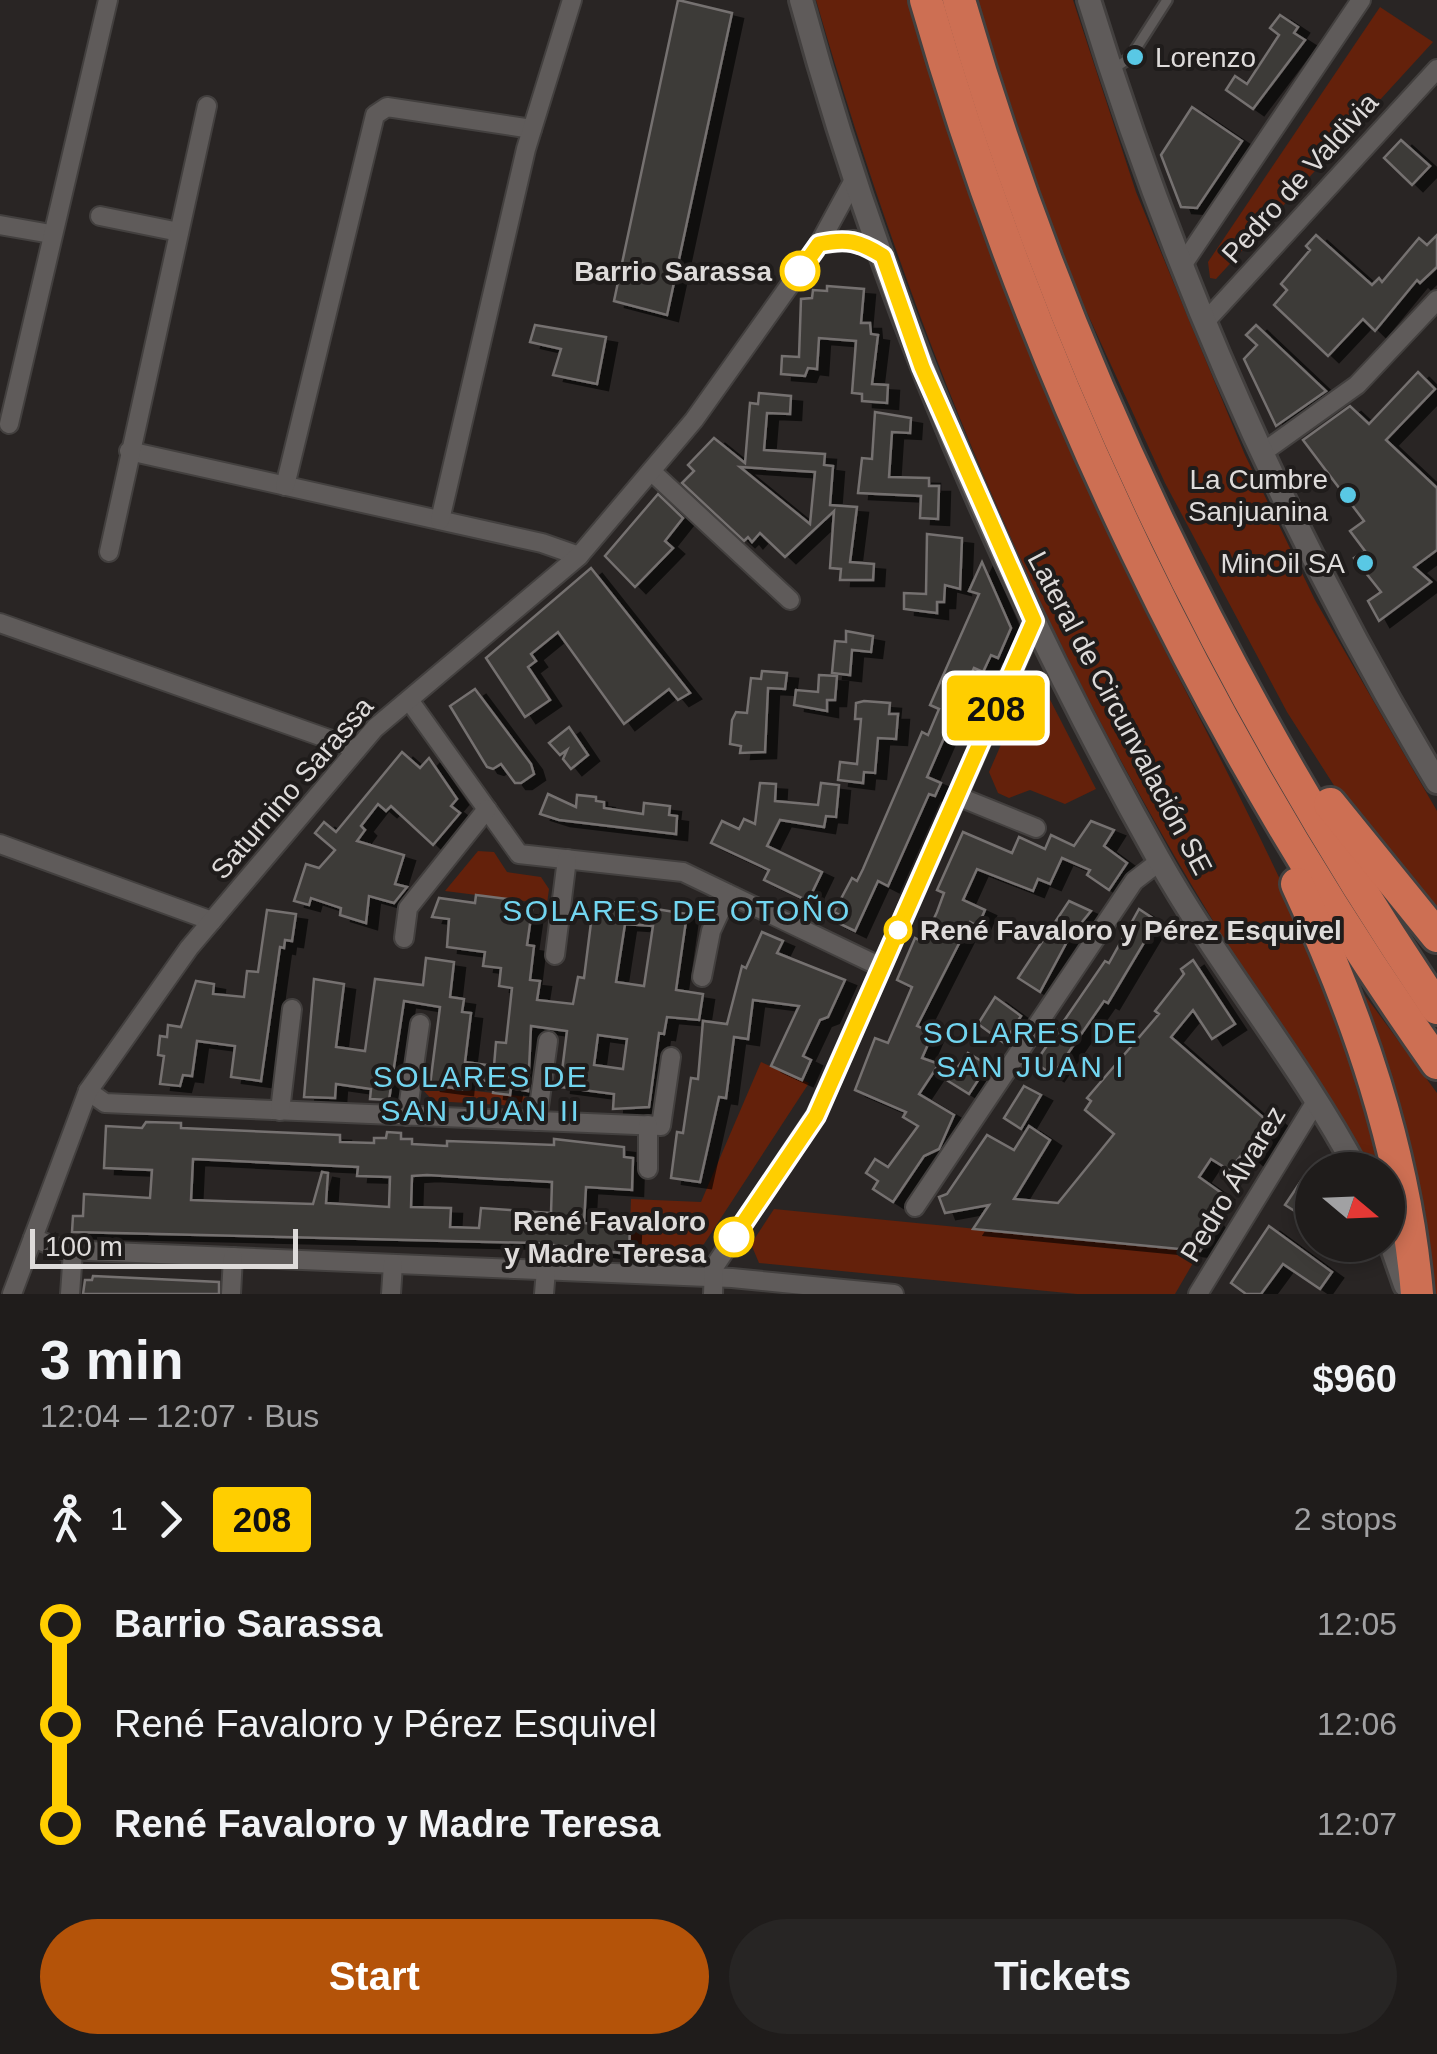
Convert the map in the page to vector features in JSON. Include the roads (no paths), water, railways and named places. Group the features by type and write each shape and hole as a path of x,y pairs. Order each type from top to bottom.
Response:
{"highway":[{"path":"926,0 992,208 1052,360 1144,566 1220,716 1321,935 1360,1036 1396,1167 1417,1294"},
{"path":"959,0 1060,294 1180,566 1314,814 1437,1008"},
{"path":"1180,566 1311,776 1381,872 1437,936"},
{"path":"1220,716 1331,905 1437,1063"}],"street":[{"path":"9,424 108,0"},
{"path":"440,520 532,128 572,0"},
{"name":"Lateral de Circunvalación SE","path":"801,0 855,178 922,367 1034,621 1160,861 1346,1152"},
{"path":"1088,0 1204,324 1336,605 1437,782"},
{"path":"1181,267 1362,0"},
{"name":"Pedro de Valdivia","path":"1204,324 1437,69"},
{"path":"109,552 207,106"},
{"path":"285,486 375,115 387,107 532,128"},
{"name":"Saturnino Sarassa","path":"12,1294 88,1091 212,921 357,749 408,700 579,556 694,420 819,244 855,178"},
{"path":"100,216 178,232"},
{"path":"0,225 51,234"},
{"path":"819,244 854,240 883,256"},
{"path":"1262,453 1358,384 1437,300"},
{"path":"129,451 542,543 579,556"},
{"path":"651,471 790,600"},
{"path":"713,1286 714,1268 816,1116 1034,621"},
{"path":"0,623 357,749"},
{"path":"408,700 519,854 683,872 881,967"},
{"path":"957,796 1036,828"},
{"path":"404,938 408,908 487,809"},
{"path":"0,844 212,921"},
{"path":"556,956 567,859"},
{"path":"914,1207 1134,882 1160,861"},
{"path":"702,977 711,930 728,894"},
{"path":"280,1111 292,1009"},
{"path":"406,1116 420,1024"},
{"path":"538,1121 548,1041"},
{"path":"648,1170 671,1056"},
{"path":"88,1091 104,1103 655,1125"},
{"name":"Pedro Álvarez","path":"1198,1294 1315,1103"},
{"path":"33,1238 73,1250 546,1270 713,1286 894,1294"},
{"path":"70,1294 73,1250"},
{"path":"231,1294 233,1257"},
{"path":"1397,1262 1407,1294"},
{"path":"391,1294 393,1264"},
{"path":"544,1294 546,1270"}],"lane":[{"path":"1110,70 1130,58 1168,0"}],"place":[{"name":"Lorenzo","path":"1135,57"},
{"name":"Barrio Sarassa","path":"800,271"},
{"name":"La Cumbre Sanjuanina","path":"1348,495"},
{"name":"MinOil SA","path":"1365,563"},
{"name":"René Favaloro y Pérez Esquivel","path":"898,930"},
{"name":"René Favaloro y Madre Teresa","path":"734,1237"}],"district":[{"name":"SOLARES DE OTOÑO","path":"677,910"},
{"name":"SOLARES DE SAN JUAN I","path":"1031,1049"},
{"name":"SOLARES DE SAN JUAN II","path":"481,1093"}]}
